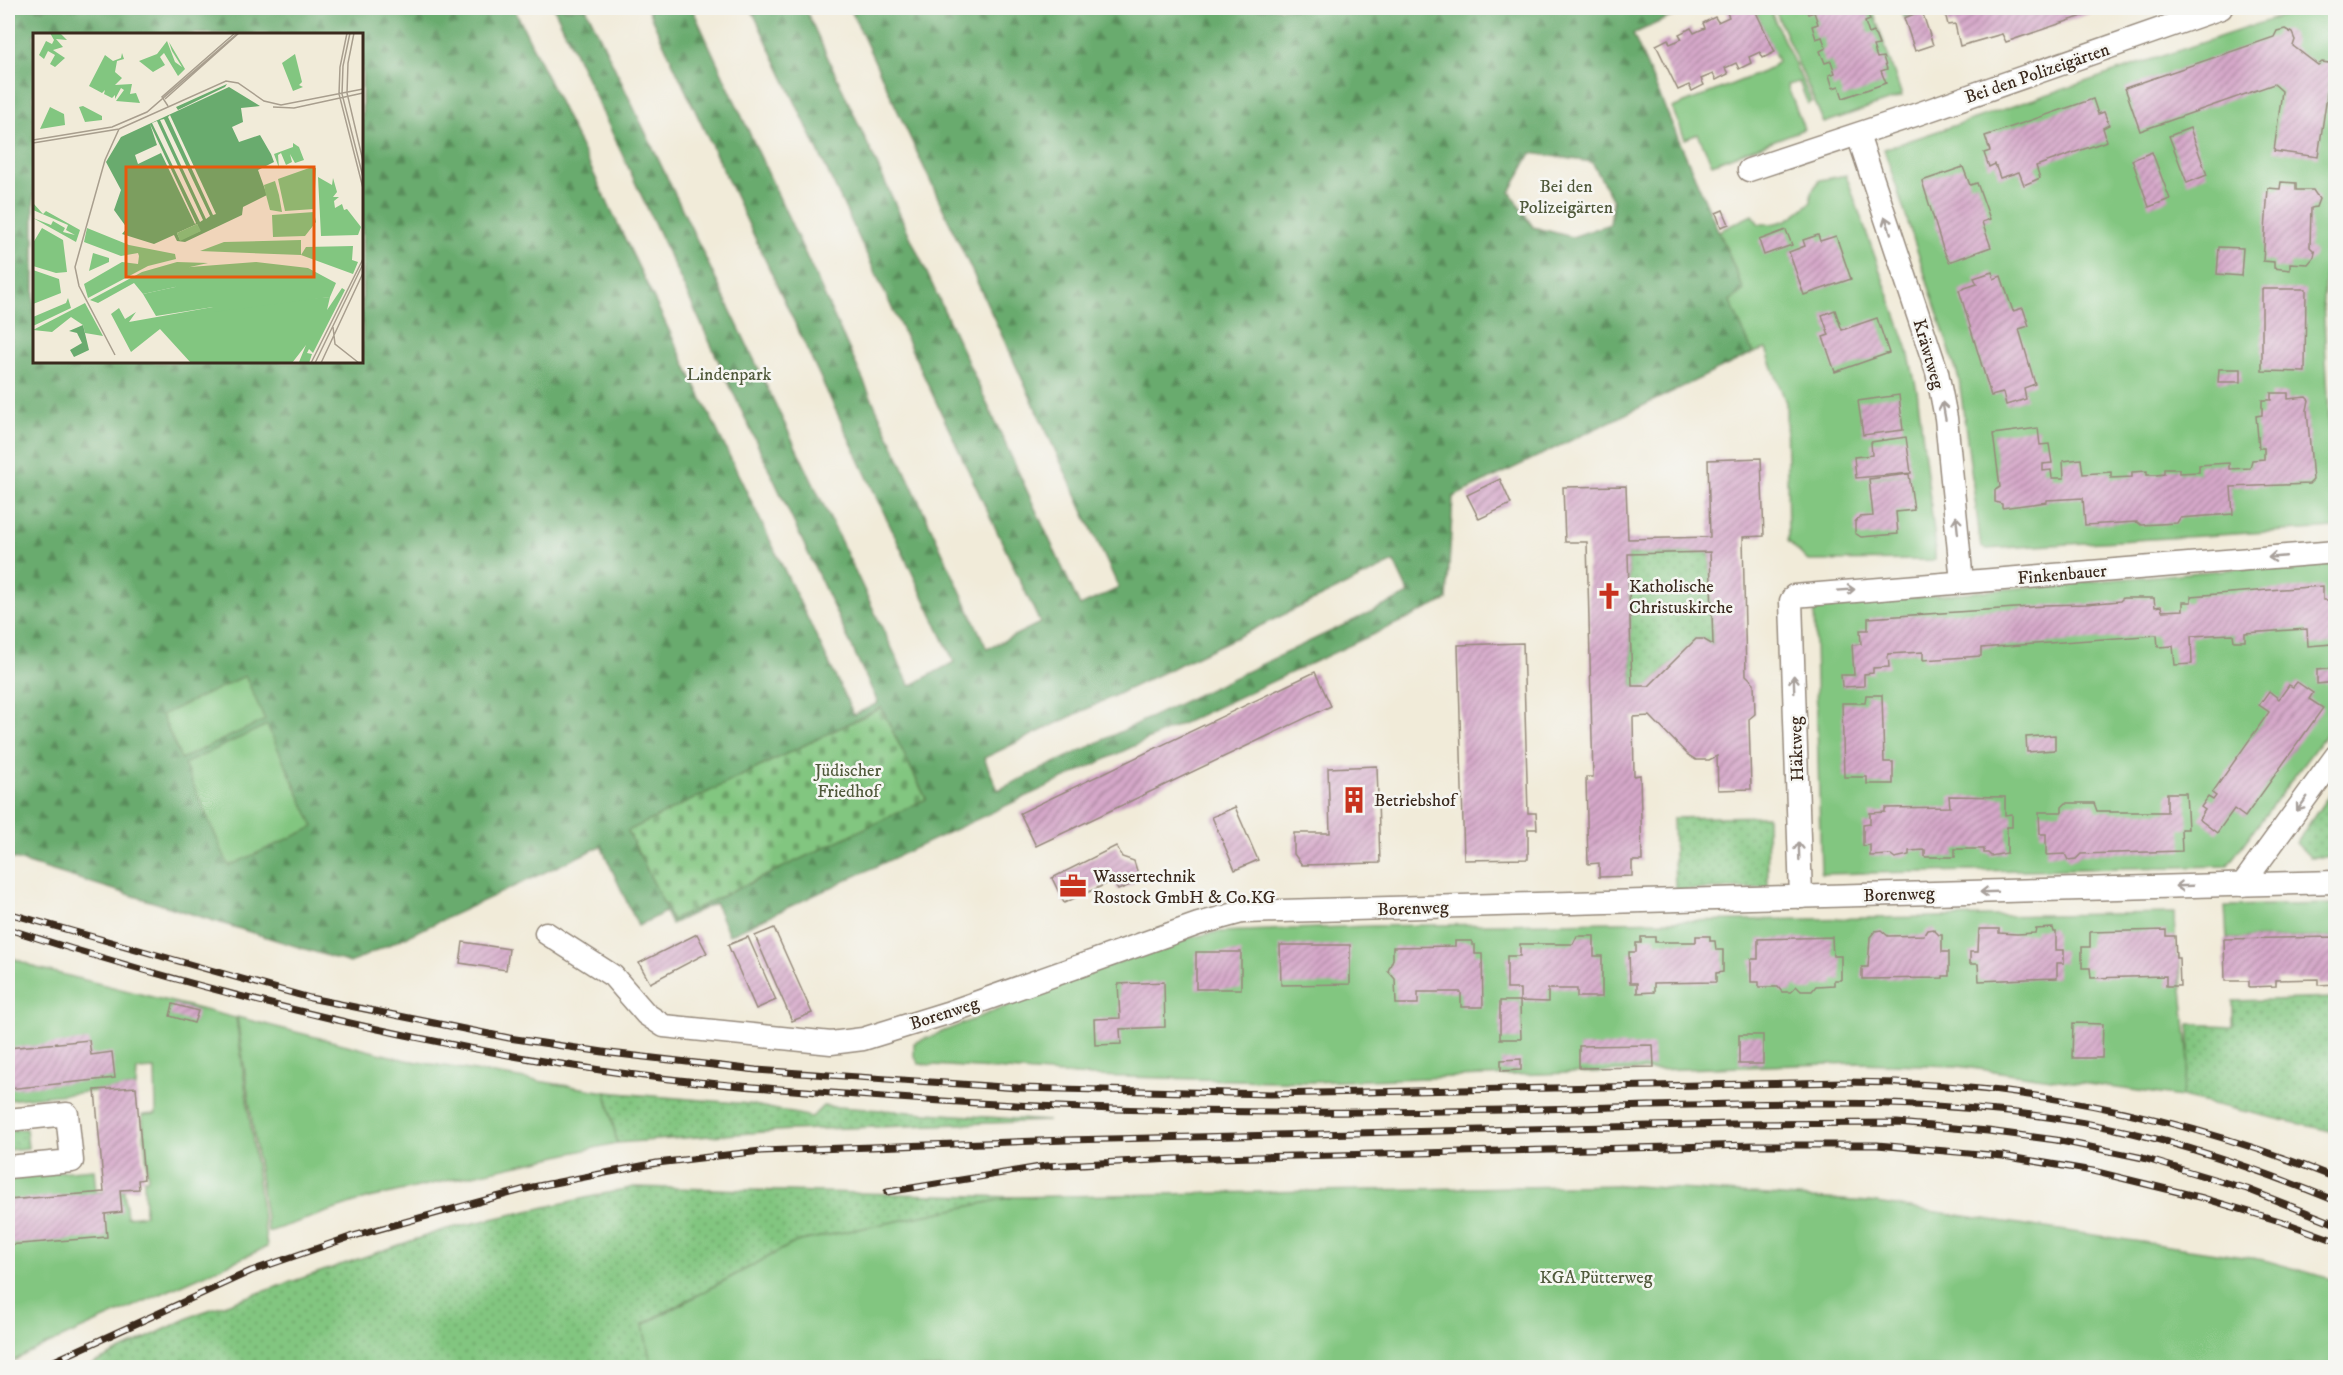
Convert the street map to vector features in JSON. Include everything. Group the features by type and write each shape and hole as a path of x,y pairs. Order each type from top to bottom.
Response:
{"street":[{"name":"Bei den Polizeigärten","path":"1749,170 1858,135 2221,8"},
{"name":"Kräwtweg","path":"1858,135 1937,372 1946,418 1962,582"},
{"name":"Finkenbauer","path":"1791,601 1794,596 1800,594 2336,552"},
{"name":"Häktweg","path":"1791,601 1801,897"},
{"path":"2242,885 2336,756"},
{"name":"Borenweg","path":"546,933 613,976 646,1014 664,1026 831,1043 863,1039 936,1016 1198,924 1242,912 2336,882"},
{"path":"8,1120 67,1114 72,1161 8,1167"}],"green space":[{"name":"Lindenpark","path":"8,8 514,8 854,715 878,703 554,8 586,8 910,686 954,662 647,8 692,8 987,649 1040,623 751,8 805,8 1080,606 1119,588 850,8 1690,8 1633,34 1744,290 1730,301 1753,353 1453,497 1447,600 729,935 715,903 671,924 665,912 638,926 601,846 350,963 8,857","holes":["1531,153 1592,162 1613,201 1610,224 1572,237 1533,227 1510,192","1394,562 1409,594 998,790 984,758","881,708 926,799 672,920 628,831"]},
{"path":"1754,8 1769,8 1812,102 1808,104 1799,82 1787,85 1804,129 1712,164 1698,134 1685,139 1672,108 1770,69 1778,61"},
{"path":"1774,8 1872,8 1902,96 1824,123"},
{"path":"1900,8 1922,8 1922,11 1904,18"},
{"path":"2306,8 2325,8 2335,11 2336,171 2323,300 2335,528 1986,549 1981,547 1959,379 1884,149"},
{"path":"1846,175 1907,347 1917,390 1935,541 1935,560 1808,561 1788,541 1786,403 1766,349 1753,353 1730,301 1744,290 1719,231 1752,215 1759,224 1782,222 1811,202 1811,192 1820,180"},
{"path":"1710,552 1713,645 1703,639 1696,639 1649,686 1632,686 1628,554"},
{"path":"2335,560 2335,722 2227,866 1821,874 1814,606"},
{"path":"245,676 265,720 181,759 162,715"},
{"name":"Jüdischer Friedhof","path":"881,708 926,799 672,920 628,831"},
{"path":"267,725 314,827 229,866 184,764"},
{"path":"2335,786 2335,857 2310,857 2296,843"},
{"path":"1767,816 1768,888 1675,890 1673,818"},
{"path":"2335,904 2335,937 2227,939 2225,906"},
{"path":"2174,913 2176,958 2179,958 2189,1061 2181,1097 1957,1066 1858,1063 1309,1082 1091,1076 919,1064 914,1055 914,1043 1105,967 1179,940 1217,932 1369,926"},
{"path":"8,956 37,968 236,1018 267,1247 8,1364 8,1176 94,1169 96,1192 124,1190 127,1217 145,1215 144,1179 148,1179 142,1115 156,1114 155,1069 137,1070 136,1087 8,1100"},
{"path":"2335,998 2335,1132 2181,1097 2189,1061 2189,1024 2233,1026 2233,1001"},
{"path":"237,1017 406,1060 606,1092 617,1143 369,1198 268,1232"},
{"path":"606,1092 749,1104 812,1117 823,1106 1048,1121 791,1130 617,1143"},
{"path":"26,1129 28,1148 8,1150 8,1130"},
{"name":"KGA Pütterweg","path":"1620,1185 1869,1202 2264,1260 2335,1280 2335,1367 652,1368 643,1325 796,1242 1014,1197"},
{"path":"634,1187 1014,1197 796,1242 643,1324 652,1367 84,1368 197,1314 443,1230"}],"building":[{"path":"1740,8 1741,11 1754,8 1775,52 1763,58 1760,52 1749,57 1751,63 1739,69 1736,63 1725,68 1728,74 1716,80 1713,74 1701,79 1704,85 1692,91 1689,85 1678,90 1656,45 1668,39 1670,44 1682,39 1679,34 1691,28 1694,33 1705,28 1703,23 1715,17 1718,22 1729,17 1726,11"},
{"path":"1805,8 1866,8 1870,20 1865,22 1869,34 1874,32 1879,45 1873,46 1877,58 1883,57 1887,69 1881,71 1886,83 1843,98 1839,86 1833,88 1829,75 1835,73 1831,61 1825,63 1820,51 1826,48 1822,37 1816,39 1812,26 1818,24 1814,12 1808,14"},
{"path":"2106,8 2006,42 2002,34 1960,46 1955,24 1948,25 1944,9"},
{"path":"1922,11 1933,45 1915,51 1904,18"},
{"path":"2285,29 2292,33 2295,40 2293,46 2318,65 2322,62 2329,63 2334,70 2334,78 2329,82 2318,157 2274,151 2282,91 2274,84 2140,131 2125,88 2274,37 2277,31"},
{"path":"2093,99 2098,114 2104,112 2109,125 2103,128 2107,141 2036,166 2040,178 2024,185 2019,172 2000,178 1995,164 1989,167 1984,153 1990,151 1985,136"},
{"path":"2190,128 2207,175 2187,183 2169,136"},
{"path":"2152,152 2170,199 2149,207 2132,160"},
{"path":"1963,167 1970,185 1977,183 1990,219 1982,222 1991,247 1949,262 1922,181"},
{"path":"2281,182 2296,183 2296,190 2313,190 2319,199 2316,207 2311,208 2310,247 2315,252 2314,257 2308,264 2290,263 2290,270 2274,268 2274,262 2263,261 2268,188 2280,189"},
{"path":"1723,210 1729,224 1721,227 1716,213"},
{"path":"1786,230 1792,245 1764,255 1759,240"},
{"path":"1818,235 1820,241 1836,236 1851,279 1804,295 1789,252 1805,246 1803,240"},
{"path":"2219,247 2243,248 2241,276 2217,274"},
{"path":"1992,272 1994,279 2001,276 2013,311 2023,308 2029,326 2019,329 2035,384 2024,388 2026,399 2006,405 2003,393 1991,396 1959,290 1977,284 1974,278"},
{"path":"2262,289 2306,289 2305,372 2262,371"},
{"path":"1835,310 1842,330 1877,318 1889,353 1835,372 1823,337 1829,335 1822,315"},
{"path":"2219,369 2241,369 2241,382 2218,382"},
{"path":"2271,393 2288,393 2288,399 2306,397 2309,400 2307,410 2313,480 2309,484 2231,487 2233,514 2180,518 2177,523 2141,525 2137,522 2085,525 2083,498 2047,500 2047,502 2002,508 2002,504 1995,502 1995,490 2000,487 1993,434 2038,428 2040,445 2049,444 2052,463 2043,464 2043,471 2051,470 2052,478 2064,478 2063,461 2081,459 2083,474 2111,472 2111,478 2132,477 2132,472 2147,471 2147,475 2164,474 2164,469 2179,469 2179,473 2199,472 2199,465 2229,463 2229,469 2250,468 2252,460 2264,459 2264,448 2259,448 2256,416 2262,415 2262,400 2271,400"},
{"path":"1899,395 1903,430 1863,435 1858,401"},
{"path":"1906,437 1911,473 1856,478 1854,457 1872,455 1871,442"},
{"name":"Katholische Christuskirche","path":"1761,458 1764,536 1743,537 1746,675 1754,683 1755,714 1749,719 1751,789 1718,790 1717,756 1709,760 1696,760 1688,755 1650,716 1633,717 1634,776 1640,775 1642,861 1632,861 1632,876 1599,877 1599,863 1588,864 1586,777 1593,777 1587,542 1565,542 1563,487 1626,486 1628,539 1710,537 1708,460","holes":["1710,552 1713,645 1703,639 1696,639 1649,686 1632,686 1628,554"]},
{"path":"1909,474 1914,510 1896,512 1898,534 1861,537 1855,533 1855,522 1859,517 1873,516 1869,479"},
{"path":"1500,479 1511,504 1479,519 1467,495"},
{"path":"2323,586 2323,600 2333,600 2335,627 2331,627 2332,644 2308,646 2307,629 2245,633 2245,641 2234,641 2233,634 2191,636 2192,664 2175,665 2173,646 2158,647 2157,635 1981,648 1981,656 1923,660 1923,652 1888,654 1889,667 1873,668 1873,673 1864,674 1864,686 1842,687 1841,675 1854,675 1852,645 1861,644 1860,630 1868,630 1868,618 2086,604 2120,601 2123,598 2154,598 2155,607 2161,606 2162,611 2183,610 2183,602 2191,602 2191,596"},
{"path":"1523,643 1528,813 1536,813 1537,829 1528,829 1528,859 1464,860 1458,645"},
{"path":"2336,668 2336,682 2317,684 2317,670"},
{"path":"1315,672 1331,706 1036,846 1020,813"},
{"path":"2297,682 2313,693 2309,699 2323,708 2245,817 2234,809 2217,833 2199,819 2205,810 2201,807 2208,797 2213,800 2216,796 2212,793 2269,712 2259,705 2269,691 2279,699 2289,685 2293,687"},
{"path":"1866,695 1882,695 1884,762 1893,762 1893,784 1867,784 1867,777 1844,777 1842,703 1865,703"},
{"path":"2055,735 2055,750 2027,752 2026,737"},
{"name":"Betriebshof","path":"1377,766 1380,863 1302,865 1294,854 1294,833 1330,833 1328,768"},
{"path":"2167,793 2186,793 2188,829 2181,829 2182,851 2081,854 2076,859 2068,860 2065,854 2046,855 2046,834 2040,834 2039,812 2062,812 2062,807 2066,803 2094,803 2097,811 2167,812"},
{"path":"1949,796 2005,797 2005,815 2012,814 2012,827 2007,827 2007,853 1991,856 1984,853 1984,849 1955,849 1955,857 1925,857 1925,850 1909,851 1909,855 1895,858 1891,855 1870,856 1870,845 1863,846 1863,824 1870,823 1870,813 1885,812 1885,808 1950,807"},
{"path":"1235,807 1258,860 1235,870 1212,817"},
{"path":"1116,846 1122,857 1134,861 1138,874 1133,884 1118,890 1113,881 1064,903 1052,878"},
{"path":"774,928 812,1013 792,1021 755,936"},
{"path":"2053,928 2056,932 2056,950 2064,950 2064,963 2057,963 2057,978 1979,981 1978,964 1970,964 1970,952 1978,952 1979,929 1999,929 1999,933 2017,934 2035,933 2036,929"},
{"path":"1933,929 1942,935 1942,952 1949,952 1949,976 1862,979 1862,967 1868,967 1870,937 1875,931 1881,930 1888,936 1924,935 1927,930"},
{"path":"2166,930 2166,936 2175,936 2180,986 2166,986 2166,976 2091,978 2090,968 2082,968 2082,947 2090,947 2090,932"},
{"path":"697,934 707,953 650,983 639,963"},
{"path":"1577,936 1594,936 1594,956 1602,956 1602,997 1577,997 1577,989 1548,989 1548,1002 1520,1001 1520,989 1507,989 1507,956 1520,956 1520,944 1573,944"},
{"path":"1696,936 1710,936 1710,941 1715,941 1716,950 1723,950 1723,972 1716,973 1716,982 1654,983 1654,992 1637,993 1637,983 1630,983 1629,952 1636,952 1636,943 1641,943 1641,937 1655,937 1655,942 1696,942"},
{"path":"748,937 776,1000 756,1009 728,945"},
{"path":"1832,937 1833,956 1841,956 1841,980 1834,980 1834,985 1816,986 1812,991 1801,991 1796,986 1791,992 1782,992 1778,987 1759,987 1759,982 1751,982 1751,959 1758,959 1758,939"},
{"path":"2336,937 2336,984 2318,985 2318,979 2276,980 2276,986 2249,987 2249,981 2225,981 2224,939"},
{"path":"1455,941 1472,941 1472,945 1475,945 1475,954 1482,954 1483,1007 1461,1007 1461,992 1418,992 1418,1004 1396,1004 1395,979 1388,971 1393,959 1393,947 1455,946"},
{"path":"463,942 509,949 506,970 460,963"},
{"path":"1280,945 1350,945 1350,984 1281,985"},
{"path":"1196,952 1241,952 1241,989 1196,989"},
{"path":"1164,982 1165,1027 1120,1029 1121,1044 1095,1045 1094,1019 1120,1018 1118,984"},
{"path":"1500,1001 1520,1001 1521,1039 1500,1039"},
{"path":"173,1004 198,1011 194,1023 170,1016"},
{"path":"2073,1023 2103,1024 2102,1058 2072,1058"},
{"path":"1739,1035 1763,1035 1763,1064 1739,1064"},
{"path":"89,1040 91,1055 112,1052 115,1078 8,1089 8,1048"},
{"path":"1653,1045 1654,1067 1579,1068 1579,1046"},
{"path":"1521,1059 1521,1070 1501,1071 1501,1060"},
{"path":"136,1087 144,1179 138,1180 139,1189 120,1190 122,1212 105,1214 107,1237 8,1245 8,1200 104,1192 95,1090"}],"railway":[{"path":"8,913 310,998 509,1038 610,1053 756,1070 1018,1088 1270,1094 1847,1082 1972,1088 2096,1106 2157,1120 2217,1136 2336,1178"},
{"path":"8,929 230,994 380,1030 531,1059 663,1078 941,1101 1160,1110 1412,1112 1832,1103 1953,1107 2073,1121 2133,1133 2236,1163 2336,1201"},
{"path":"39,1368 251,1271 350,1237 533,1187 657,1163 761,1151 1067,1140 1732,1124 1897,1123 2056,1140 2143,1158 2247,1189 2336,1224"},
{"path":"887,1192 1046,1166 1173,1159 1754,1145 1877,1145 2003,1156 2093,1171 2203,1198 2336,1241"}],"place":[{"name":"Katholische Christuskirche","path":"1609,596"},
{"name":"Betriebshof","path":"1354,800"},
{"name":"Wassertechnik Rostock GmbH & Co.KG","path":"1073,886"}]}
